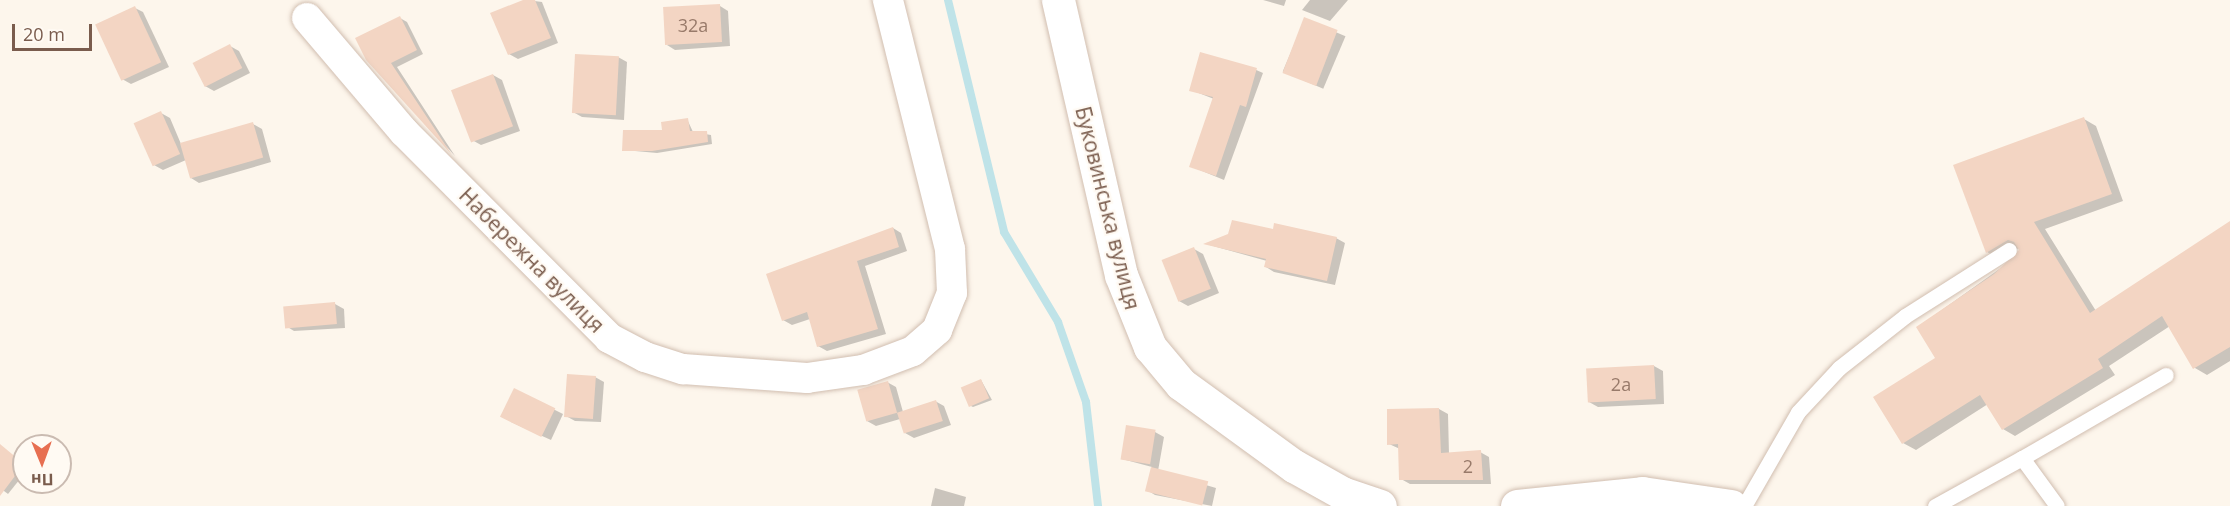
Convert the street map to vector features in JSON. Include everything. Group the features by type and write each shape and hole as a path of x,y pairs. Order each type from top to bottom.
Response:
{"street":[{"name":"Набережна вулиця","path":"307,18 418,147 609,338 638,354 683,369 807,378 863,370 913,351 937,330 952,293 950,249 888,0"},
{"name":"Буковинська вулиця","path":"1058,0 1121,275 1138,324 1153,353 1189,391 1294,466 1342,494 1380,506"},
{"path":"1517,506 1642,493 1731,506"}],"lane":[{"path":"1744,506 1798,412 1839,368 1905,316 2009,250"},
{"path":"1935,506 2166,375"},
{"path":"2022,458 2057,506"}],"building":[{"path":"523,0 535,0 551,38 508,55 490,13"},
{"path":"720,4 722,42 665,45 663,7"},
{"path":"135,6 161,62 121,81 95,25"},
{"path":"400,16 417,50 391,63 452,155 366,60 355,38"},
{"path":"1304,17 1338,30 1316,86 1282,73"},
{"path":"230,44 242,68 205,87 193,63"},
{"path":"1200,52 1257,68 1246,107 1240,105 1216,176 1189,167 1213,97 1189,91"},
{"path":"575,54 619,56 616,115 572,113"},
{"path":"493,74 513,126 471,142 451,90"},
{"path":"161,111 180,154 153,166 134,123"},
{"path":"2084,117 2112,194 2034,222 2090,313 2230,221 2230,347 2193,369 2162,316 2098,359 2103,368 2002,430 1980,395 1902,444 1873,397 1935,358 1916,327 1994,274 2019,250 2014,242 2008,240 1986,253 1953,165"},
{"path":"688,118 690,131 707,131 708,142 652,151 622,151 623,130 662,130 661,122"},
{"path":"253,122 263,158 190,179 180,143"},
{"path":"1232,220 1273,229 1274,223 1337,237 1327,281 1264,267 1266,259 1203,244 1228,234"},
{"path":"893,227 899,247 857,261 878,329 817,347 807,312 782,321 766,274"},
{"path":"1194,247 1211,289 1178,302 1162,260"},
{"path":"335,302 337,324 285,328 283,307"},
{"path":"1654,365 1656,399 1588,403 1586,369"},
{"path":"567,374 596,376 593,419 564,417"},
{"path":"981,379 989,398 969,407 961,388"},
{"path":"888,381 897,413 866,422 857,390"},
{"path":"514,388 555,408 541,437 500,417"},
{"path":"936,400 943,421 904,434 897,413"},
{"path":"1439,408 1441,453 1481,450 1483,480 1399,480 1398,444 1387,445 1387,409"},
{"path":"1126,425 1156,430 1150,464 1121,460"},
{"path":"0,444 12,454 12,480 0,496"},
{"path":"1151,467 1208,481 1202,506 1145,491"}],"waterway":[{"path":"948,0 1004,232 1058,322 1086,402 1098,506"}]}
